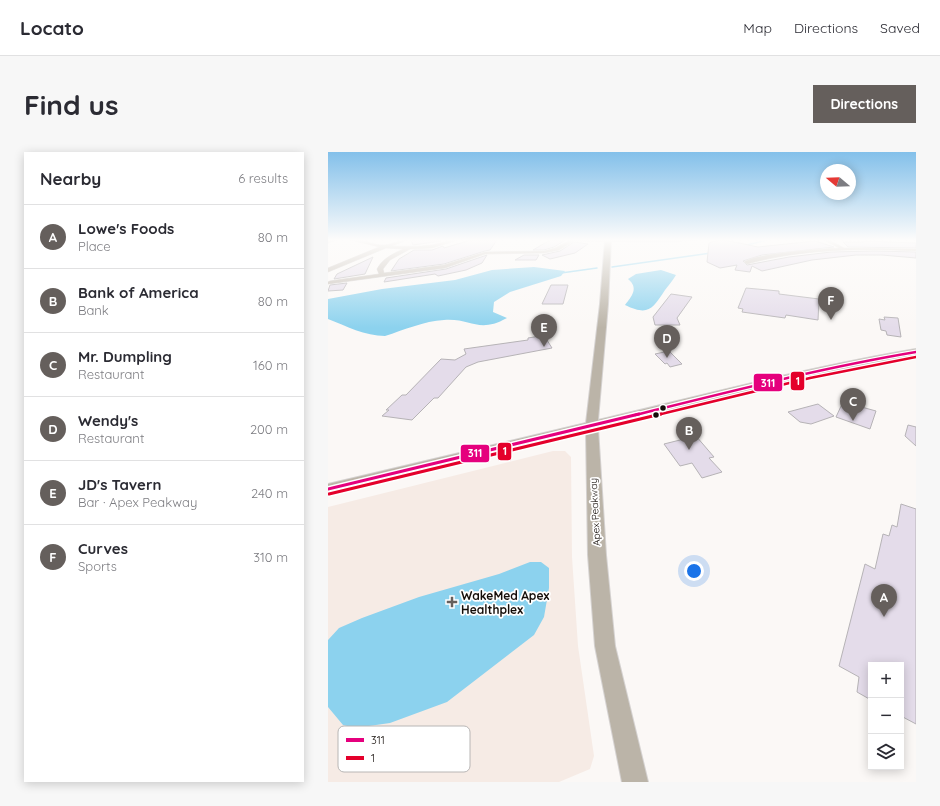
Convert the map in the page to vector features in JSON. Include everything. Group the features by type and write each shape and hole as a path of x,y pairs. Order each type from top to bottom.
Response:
{"main road":[{"name":"Apex Peakway","path":"605,269 592,426 597,555 605,646 634,782"},
{"path":"328,489 809,373 874,359 916,352"}],"street":[{"path":"380,269 382,275"},
{"path":"330,283 421,269"}],"shaded area":[{"name":"WakeMed Apex Healthplex","path":"553,451 565,451 571,457 572,557 578,646 594,756 590,769 559,782 328,782 328,507"}],"water":[{"path":"553,269 565,271 561,276 510,292 494,302 493,312 507,318 489,325 444,320 422,324 385,336 378,336 328,319 328,299 382,289 455,280 492,270"},
{"path":"661,270 676,275 653,306 649,309 639,310 625,305 634,289 628,279 636,274"},
{"path":"530,562 541,562 549,568 549,588 544,617 534,635 447,702 390,723 369,726 343,725 328,707 328,640 339,628 419,597 499,574"}],"building":[{"path":"347,269 367,269 365,274 334,279 337,274"},
{"path":"443,269 467,269 438,276 435,274 384,282 386,278"},
{"path":"735,269 751,269 750,272"},
{"path":"347,283 343,290 328,291 330,285"},
{"path":"551,285 568,285 563,304 542,304"},
{"path":"746,288 779,291 779,294 819,299 818,320 786,315 785,318 742,312 743,309 738,308"},
{"path":"671,294 692,297 677,318 680,325 655,325 653,317"},
{"path":"884,317 898,318 901,337 887,335 886,331 881,330 879,319 885,320"},
{"path":"540,336 545,337 552,348 478,362 466,367 438,398 434,398 412,420 382,416 389,410 386,410 402,395 406,395 441,359 455,360 466,354 464,349 528,340 528,338"},
{"path":"669,351 682,364 670,367 655,354"},
{"path":"847,403 876,411 870,429 836,417 842,404"},
{"path":"818,404 834,416 811,424 800,422 788,412"},
{"path":"908,425 916,427 916,446 905,436"},
{"path":"696,436 714,457 709,458 722,472 702,478 692,463 680,466 664,444"},
{"path":"901,504 916,509 916,724 904,718 904,662 868,662 868,698 857,692 859,677 839,666 865,564 875,569 883,534 889,536 892,525 897,527"}],"waterway":[{"path":"561,273 587,269"}],"transit line":[{"name":"311","path":"328,489 809,373 874,359 916,352"},
{"name":"1","path":"329,494 810,378 916,357"}],"place":[{"name":"Curves","path":"831,320"},
{"name":"JD's Tavern","path":"544,347"},
{"name":"Wendy's","path":"667,358"},
{"name":"Mr. Dumpling","path":"853,421"},
{"name":"Bank of America","path":"689,450"},
{"name":"WakeMed Apex Healthplex","path":"452,602"},
{"name":"Lowe's Foods","path":"884,617"}]}
